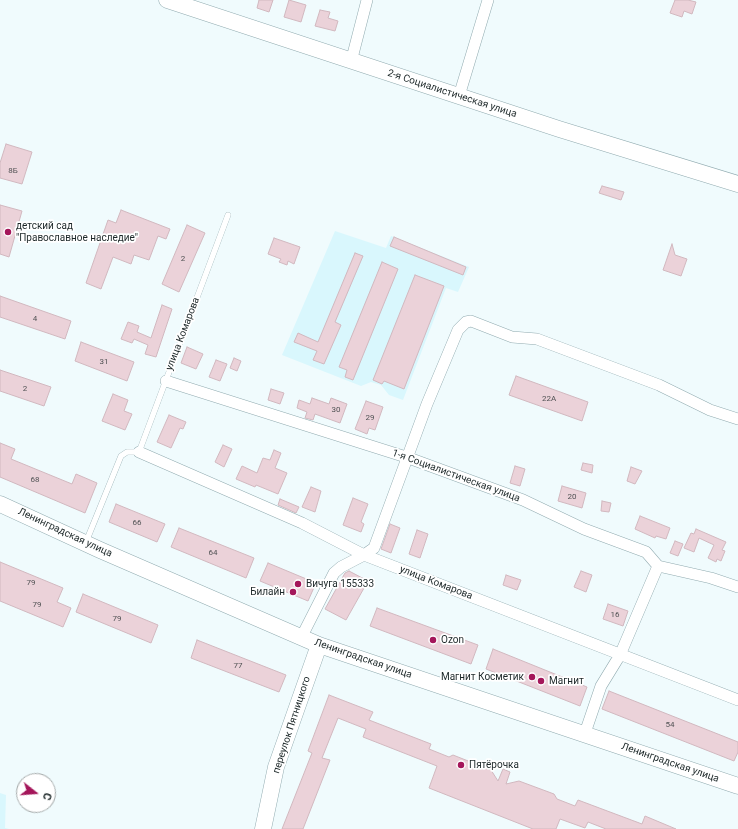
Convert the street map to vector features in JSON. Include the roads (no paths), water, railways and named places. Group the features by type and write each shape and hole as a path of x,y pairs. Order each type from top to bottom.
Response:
{"street":[{"name":"2-я Социалистическая улица","path":"167,0 194,4 351,62 559,129 738,184"},
{"path":"351,62 367,0"},
{"path":"459,96 488,0"},
{"path":"302,636 334,573 341,567 374,548 406,457 458,330 466,322 471,321 512,337 537,339 659,385 710,410 738,419"},
{"name":"1-я Социалистическая улица","path":"166,381 406,457 523,500 584,528 646,552 658,566"},
{"name":"улица Комарова","path":"139,452 302,524 364,555 738,700"},
{"name":"Ленинградская улица","path":"0,504 85,543 302,636 319,645 585,733 738,786"},
{"path":"585,733 601,686 620,655 658,566 711,578 738,587"},
{"name":"переулок Пятницкого","path":"263,829 276,767 319,645"}],"lane":[{"name":"улица Комарова","path":"139,452 228,215"},
{"path":"85,543 121,456 127,452 139,452"}],"place":[{"name":"детский сад \"Православное наследие\"","path":"8,232"},
{"name":"Вичуга 155333","path":"298,584"},
{"name":"Билайн","path":"293,592"},
{"name":"Ozon","path":"433,640"},
{"name":"Магнит Косметик","path":"532,677"},
{"name":"Магнит","path":"541,681"},
{"name":"Пятёрочка","path":"461,765"}]}
